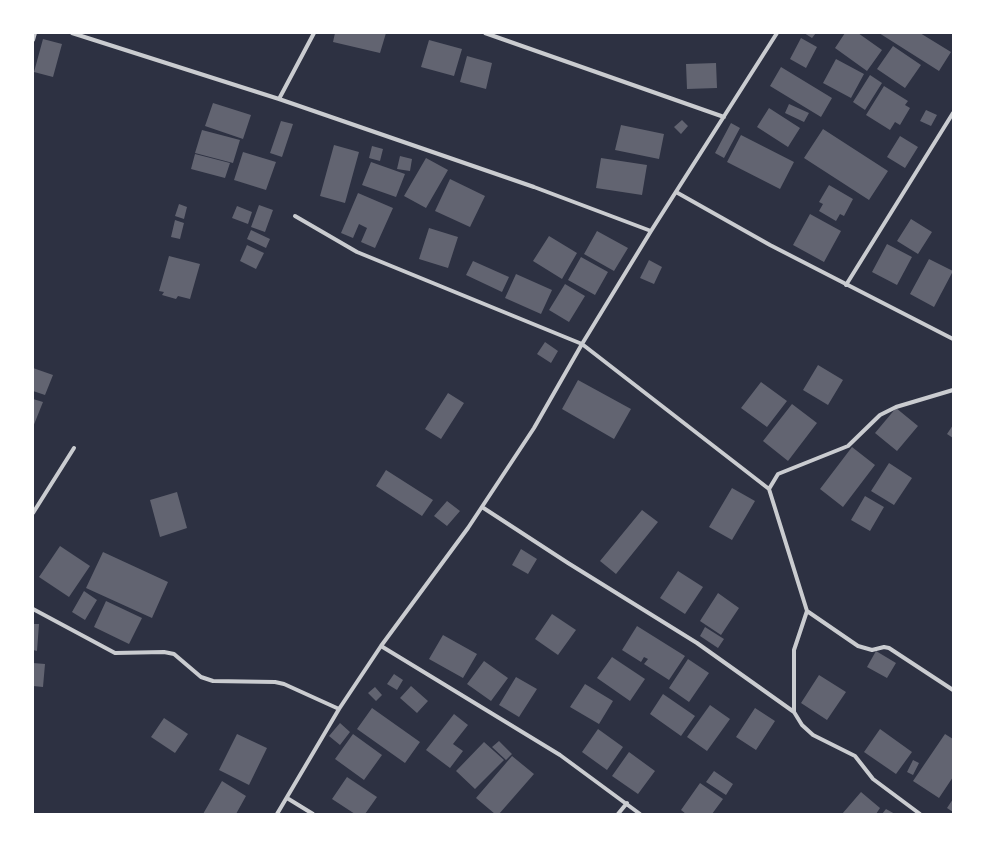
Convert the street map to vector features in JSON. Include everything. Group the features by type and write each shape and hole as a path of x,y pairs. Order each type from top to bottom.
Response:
{"street":[{"path":"33,40 35,33"},
{"path":"72,33 279,99 534,187 651,231"},
{"path":"279,99 314,33"},
{"path":"485,33 724,117"},
{"path":"277,814 339,709 381,646 482,507 534,428 582,344 651,231 777,33"},
{"path":"846,285 953,113"},
{"path":"676,192 707,211 846,285 953,339"},
{"path":"295,216 357,252 582,344 769,489 807,611 794,650 794,712"},
{"path":"769,489 778,474 848,446 880,415 896,407 941,395 953,390"},
{"path":"33,513 74,448"},
{"path":"482,507 568,564 697,643 794,712 802,725 813,735 855,756 873,779 920,814"},
{"path":"33,609 115,653 164,652 174,654 201,676 213,681 275,682 284,684 339,709"},
{"path":"807,611 858,646 872,650 884,647 889,648 953,690"},
{"path":"381,646 560,755 640,814"},
{"path":"287,798 313,814"},
{"path":"618,814 627,803"}],"building":[{"path":"335,33 386,33 380,53 333,42"},
{"path":"804,33 816,33 812,38"},
{"path":"845,33 858,33 882,50 867,71 835,48"},
{"path":"879,33 920,33 951,52 939,71"},
{"path":"801,38 817,47 806,68 790,59"},
{"path":"43,39 62,44 53,77 34,72"},
{"path":"429,40 462,49 454,76 421,67"},
{"path":"893,46 921,65 905,88 877,69"},
{"path":"467,56 492,63 486,89 460,82"},
{"path":"836,59 864,74 851,98 823,83"},
{"path":"716,63 717,88 687,89 686,64"},
{"path":"781,67 832,98 821,117 770,86"},
{"path":"870,75 882,83 865,110 853,102"},
{"path":"884,86 908,101 905,105 910,108 900,125 895,122 890,130 866,115"},
{"path":"213,103 251,115 243,139 205,126"},
{"path":"789,104 809,113 804,122 785,113"},
{"path":"769,108 800,128 788,147 757,127"},
{"path":"926,110 937,115 931,126 920,121"},
{"path":"682,120 688,126 681,134 674,127"},
{"path":"281,121 293,124 282,157 270,153"},
{"path":"731,123 740,128 724,158 715,153"},
{"path":"621,125 664,134 659,159 615,150"},
{"path":"823,129 888,171 869,200 804,158"},
{"path":"202,130 240,140 233,163 195,153"},
{"path":"741,135 794,162 780,189 727,162"},
{"path":"900,136 918,147 905,168 887,157"},
{"path":"334,145 359,152 345,203 320,196"},
{"path":"372,146 383,149 380,161 369,158"},
{"path":"243,152 276,162 266,190 234,180"},
{"path":"195,154 230,163 225,178 191,169"},
{"path":"400,156 412,159 410,171 397,169"},
{"path":"426,158 448,170 426,208 404,196"},
{"path":"601,158 647,165 642,195 596,188"},
{"path":"371,162 405,174 396,197 362,185"},
{"path":"450,179 485,196 470,227 435,211"},
{"path":"829,185 853,199 844,216 840,214 836,221 819,211 823,204 819,202"},
{"path":"358,193 393,208 375,248 361,242 367,228 359,224 353,238 341,233"},
{"path":"179,204 187,207 184,219 175,216"},
{"path":"259,205 273,210 265,232 251,227"},
{"path":"237,206 252,212 248,224 232,218"},
{"path":"810,214 841,231 824,262 793,245"},
{"path":"911,219 932,232 918,254 897,241"},
{"path":"175,220 184,223 180,239 171,237"},
{"path":"429,228 458,237 448,268 419,259"},
{"path":"251,230 270,239 266,248 247,239"},
{"path":"597,231 628,248 614,271 584,254"},
{"path":"549,236 577,253 562,279 533,261"},
{"path":"887,244 912,257 897,285 872,272"},
{"path":"247,245 264,253 256,269 240,261"},
{"path":"169,256 200,264 190,299 178,296 176,299 162,295 164,292 159,291"},
{"path":"581,257 608,272 595,295 568,280"},
{"path":"929,259 953,271 934,307 910,294"},
{"path":"649,260 662,267 654,284 640,278"},
{"path":"473,261 509,277 502,292 466,275"},
{"path":"516,274 552,290 541,314 505,298"},
{"path":"565,284 585,296 569,322 549,310"},
{"path":"545,342 558,351 551,363 537,354"},
{"path":"818,365 843,380 828,405 803,390"},
{"path":"33,368 53,375 45,395 33,391"},
{"path":"578,380 631,409 614,439 562,409"},
{"path":"761,382 787,401 767,427 741,408"},
{"path":"448,393 464,403 441,439 425,429"},
{"path":"33,399 43,402 33,427"},
{"path":"792,404 817,423 788,461 763,441"},
{"path":"896,408 918,426 897,451 875,433"},
{"path":"953,425 953,438 947,434"},
{"path":"852,447 875,465 843,507 820,489"},
{"path":"889,463 912,478 894,505 871,491"},
{"path":"386,470 433,500 422,516 376,486"},
{"path":"732,488 755,501 732,540 709,527"},
{"path":"177,492 187,528 160,537 150,500"},
{"path":"865,496 884,507 870,531 851,520"},
{"path":"447,501 460,511 447,526 434,516"},
{"path":"642,510 658,522 616,574 600,561"},
{"path":"60,546 90,566 69,597 39,577"},
{"path":"521,549 537,559 528,574 512,565"},
{"path":"103,552 168,582 152,618 86,588"},
{"path":"678,571 703,587 685,614 660,598"},
{"path":"84,591 97,600 85,620 72,612"},
{"path":"718,593 739,608 721,635 700,621"},
{"path":"106,601 142,618 129,644 94,627"},
{"path":"552,614 576,630 558,655 535,639"},
{"path":"33,624 39,624 37,651 33,650"},
{"path":"637,626 685,656 669,680 644,664 648,659 644,657 641,662 622,650"},
{"path":"705,627 724,639 718,648 700,636"},
{"path":"443,635 477,654 463,678 429,659"},
{"path":"876,651 896,663 887,678 867,667"},
{"path":"612,657 645,679 630,701 597,678"},
{"path":"688,659 709,673 689,702 669,688"},
{"path":"484,661 508,678 491,701 467,684"},
{"path":"33,663 45,664 43,687 33,686"},
{"path":"394,674 403,680 397,690 387,684"},
{"path":"819,675 846,692 827,720 801,703"},
{"path":"516,677 537,689 519,717 499,705"},
{"path":"585,684 613,701 599,724 570,707"},
{"path":"411,686 428,701 417,713 400,698"},
{"path":"375,687 382,695 376,701 368,693"},
{"path":"663,694 695,716 681,736 650,714"},
{"path":"710,705 730,719 707,751 687,737"},
{"path":"372,708 420,742 405,763 357,729"},
{"path":"755,708 775,721 756,750 736,737"},
{"path":"454,714 468,725 453,744 463,751 450,768 426,750"},
{"path":"164,718 188,734 175,753 151,737"},
{"path":"340,723 350,732 340,745 329,736"},
{"path":"598,729 623,747 607,770 582,752"},
{"path":"880,729 912,752 896,774 864,752"},
{"path":"237,734 267,748 249,785 219,770"},
{"path":"353,734 382,755 364,780 335,759"},
{"path":"945,734 953,739 953,777 939,798 913,781"},
{"path":"499,741 512,754 506,760 492,747"},
{"path":"484,742 504,760 475,789 456,771"},
{"path":"629,752 655,771 638,794 612,776"},
{"path":"512,756 534,774 499,814 495,814 476,798"},
{"path":"913,760 919,763 913,775 907,772"},
{"path":"714,771 733,784 726,795 706,782"},
{"path":"347,777 377,797 365,814 355,814 332,799"},
{"path":"222,781 246,796 236,814 203,814"},
{"path":"700,783 723,799 712,814 686,814 681,810"},
{"path":"861,792 880,808 876,814 842,814"},
{"path":"953,799 953,812 947,808"},
{"path":"886,809 895,814 882,814"}]}
